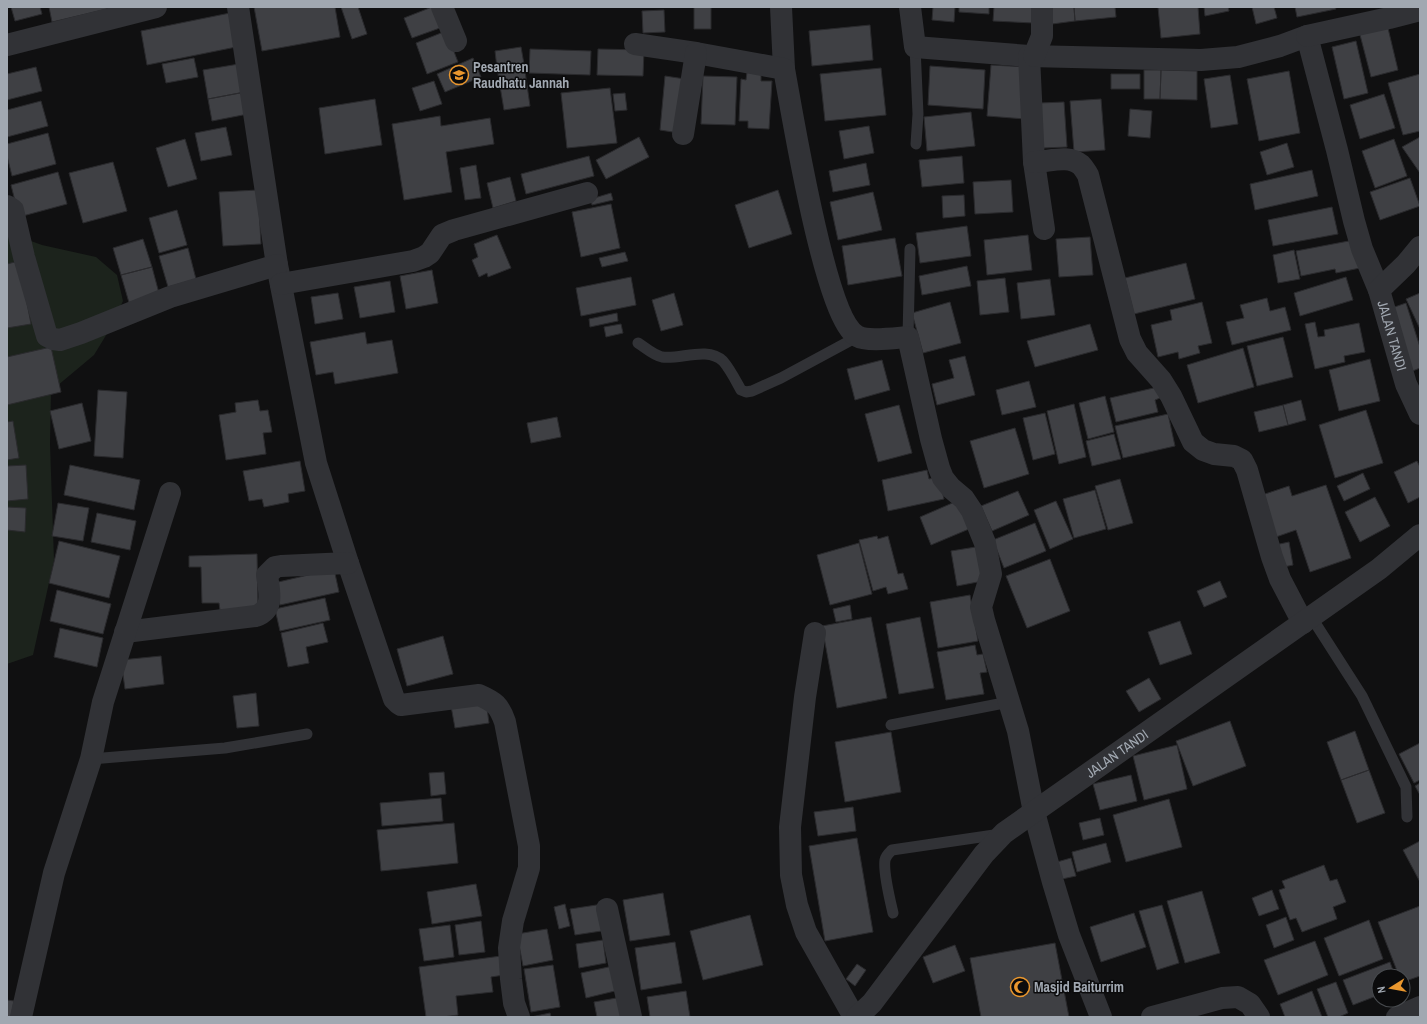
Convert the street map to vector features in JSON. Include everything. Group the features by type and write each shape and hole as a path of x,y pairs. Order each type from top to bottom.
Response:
{"street":[{"path":"7,45 156,7"},
{"path":"238,7 279,274 316,463 348,564 394,699 401,705 479,695 489,699 497,705 505,722 529,846 529,868 514,921 509,948 514,1003 519,1017"},
{"path":"442,7 456,41"},
{"path":"781,7 784,69 814,226 827,271 848,329 857,337 868,339 908,337 939,468 943,478 951,488 964,499 972,511 985,543 991,574 981,608 1018,731 1034,812 1053,882 1069,935 1101,1017"},
{"path":"910,7 915,47 1032,56 1201,60 1238,57 1280,46 1307,36 1420,10"},
{"path":"1042,7 1042,36 1032,56 1034,162 1044,229"},
{"path":"1307,36 1338,150 1354,221 1362,248 1379,290"},
{"path":"635,44 696,53 784,69"},
{"path":"683,134 696,53"},
{"path":"1034,162 1070,159 1080,165 1088,175 1130,339 1137,353 1160,380 1171,396 1193,442 1203,450 1214,454 1234,456 1242,460 1248,470 1272,557 1280,579 1307,621"},
{"path":"7,206 13,210 24,258 47,336 60,340 170,297 279,274 413,261 430,253 442,235 454,230 587,193"},
{"name":"JALAN TANDI","path":"1420,247 1406,264 1379,290 1413,380 1420,414"},
{"path":"21,1017 54,873 91,759 103,702 170,493"},
{"name":"JALAN TANDI","path":"858,1017 872,1003 984,854 1004,833 1380,569 1420,535"},
{"path":"125,632 263,614 268,607 270,597 267,575 275,567 348,564"},
{"path":"815,633 805,697 790,827 791,875 806,932 854,1017"},
{"path":"607,909 631,1017"},
{"path":"1152,1017 1222,998 1238,997 1250,1004 1259,1017"},
{"path":"1397,1017 1420,1007"}],"lane":[{"path":"915,47 918,114 916,144"},
{"path":"908,337 910,249"},
{"path":"638,343 655,354 664,357 690,354 712,355 722,360 741,390 746,392 752,391 781,378 857,337"},
{"path":"1307,621 1362,696 1406,788 1406,816"},
{"path":"891,724 1009,702"},
{"path":"91,759 225,748 307,734"},
{"path":"893,913 885,870 885,860 887,854 892,850 1004,833"}],"shaded area":[{"path":"7,205 20,237 42,245 96,257 117,275 123,301 108,332 94,355 51,391 50,444 54,560 33,655 7,664"}],"building":[{"path":"11,7 40,7 42,14 15,21"},
{"path":"49,7 107,7 107,9 52,22"},
{"path":"254,7 335,7 340,37 262,51"},
{"path":"341,7 358,7 367,34 352,39"},
{"path":"432,7 440,28 412,38 404,18"},
{"path":"694,7 711,7 711,29 694,29"},
{"path":"933,7 955,7 954,22 932,20"},
{"path":"959,7 989,7 989,14 959,12"},
{"path":"994,7 1034,7 1033,23 993,21"},
{"path":"1051,7 1074,7 1075,21 1052,24"},
{"path":"1074,7 1115,7 1116,17 1075,21"},
{"path":"1158,7 1198,7 1200,34 1161,38"},
{"path":"1204,7 1228,7 1229,11 1205,16"},
{"path":"1252,7 1274,7 1277,18 1256,24"},
{"path":"1295,7 1335,7 1336,9 1297,17"},
{"path":"664,10 665,32 643,33 642,11"},
{"path":"235,12 241,46 147,65 141,31"},
{"path":"1387,24 1398,70 1371,77 1359,31"},
{"path":"870,25 873,60 812,66 809,31"},
{"path":"446,31 458,62 427,74 416,43"},
{"path":"1356,41 1368,93 1344,99 1332,47"},
{"path":"521,47 524,64 497,68 495,51"},
{"path":"530,49 591,51 590,75 529,73"},
{"path":"598,49 644,50 643,76 597,75"},
{"path":"194,58 198,77 166,83 162,64"},
{"name":"Pesantren Raudhatu Jannah","path":"473,58 481,77 445,92 437,74"},
{"path":"239,64 245,92 208,99 203,70"},
{"path":"524,64 530,106 504,110 497,68"},
{"path":"991,65 1028,67 1025,119 987,116"},
{"path":"930,66 985,70 983,109 928,105"},
{"path":"36,67 42,91 7,100 7,74"},
{"path":"881,68 886,115 825,121 820,74"},
{"path":"1144,70 1161,70 1160,99 1144,99"},
{"path":"1161,70 1197,71 1197,100 1160,99"},
{"path":"1289,71 1300,133 1259,141 1247,79"},
{"path":"747,72 761,73 761,81 772,81 769,129 748,128 748,121 739,121 741,79 746,80"},
{"path":"1111,74 1140,74 1140,89 1111,89"},
{"path":"1420,74 1420,131 1403,135 1388,83"},
{"path":"1230,75 1238,124 1211,128 1204,79"},
{"path":"665,76 685,79 679,133 660,130"},
{"path":"703,76 737,77 735,125 701,124"},
{"path":"434,81 442,104 420,111 412,88"},
{"path":"610,88 617,143 567,148 561,93"},
{"path":"245,92 248,114 212,121 208,99"},
{"path":"625,93 627,110 615,111 613,94"},
{"path":"1384,94 1395,128 1360,139 1350,105"},
{"path":"375,99 382,145 325,154 319,108"},
{"path":"1101,99 1105,150 1074,152 1070,101"},
{"path":"41,101 48,126 7,137 7,110"},
{"path":"1064,102 1067,147 1043,148 1040,103"},
{"path":"1130,109 1152,111 1150,138 1128,136"},
{"path":"971,112 975,146 927,151 924,117"},
{"path":"440,116 441,126 490,118 494,144 446,152 452,192 404,200 392,124"},
{"path":"869,126 874,153 844,159 839,131"},
{"path":"226,127 232,155 201,161 195,133"},
{"path":"48,133 56,164 12,176 7,156 7,144"},
{"path":"639,137 649,157 606,179 596,160"},
{"path":"1420,137 1420,173 1402,147"},
{"path":"185,139 197,179 168,187 156,148"},
{"path":"1394,139 1407,176 1375,188 1362,151"},
{"path":"1287,143 1294,167 1267,175 1260,152"},
{"path":"589,156 594,176 526,194 521,174"},
{"path":"962,156 964,183 922,187 919,160"},
{"path":"113,162 127,211 83,223 69,173"},
{"path":"866,163 870,185 833,192 829,171"},
{"path":"476,165 481,198 465,200 460,168"},
{"path":"1312,170 1318,196 1255,210 1250,184"},
{"path":"58,172 67,204 19,217 11,185"},
{"path":"510,177 516,201 493,208 487,183"},
{"path":"1410,178 1420,206 1380,220 1370,192"},
{"path":"1011,180 1013,212 975,214 973,182"},
{"path":"258,190 261,244 223,246 219,192"},
{"path":"778,190 792,234 749,248 735,205"},
{"path":"873,192 882,230 838,240 830,202"},
{"path":"611,193 613,200 592,205 591,199"},
{"path":"964,195 965,216 943,218 942,196"},
{"path":"611,204 620,248 581,257 572,212"},
{"path":"1332,207 1338,234 1273,246 1268,220"},
{"path":"177,210 187,245 159,253 149,218"},
{"path":"967,226 971,256 920,263 916,233"},
{"path":"497,235 511,268 488,277 487,273 479,277 472,260 478,257 474,244"},
{"path":"1028,235 1032,270 987,275 984,240"},
{"path":"1090,237 1093,275 1059,277 1056,239"},
{"path":"895,238 902,276 848,285 842,246"},
{"path":"143,239 152,267 121,275 113,248"},
{"path":"1354,240 1360,268 1336,273 1335,269 1301,276 1296,251"},
{"path":"188,248 196,279 168,287 159,256"},
{"path":"1294,250 1300,279 1278,283 1273,255"},
{"path":"625,252 628,261 602,267 599,258"},
{"path":"19,261 31,324 7,328 7,264"},
{"path":"1186,263 1195,299 1134,314 1125,278"},
{"path":"967,266 971,286 922,295 919,276"},
{"path":"152,267 160,297 130,306 121,275"},
{"path":"432,270 438,303 406,309 400,276"},
{"path":"631,277 636,305 581,316 576,288"},
{"path":"1346,277 1353,300 1300,316 1294,293"},
{"path":"1005,278 1009,312 980,315 977,281"},
{"path":"1050,279 1055,315 1021,319 1017,283"},
{"path":"390,281 395,312 360,318 354,287"},
{"path":"338,293 343,319 315,324 311,297"},
{"path":"674,293 683,325 661,331 652,300"},
{"path":"1420,293 1420,329 1406,299"},
{"path":"1267,298 1270,311 1285,307 1291,330 1232,345 1226,322 1244,318 1240,305"},
{"path":"950,302 961,343 923,353 912,313"},
{"path":"1202,302 1212,343 1198,346 1200,353 1179,359 1178,352 1158,357 1151,325 1172,320 1170,310"},
{"path":"1406,303 1420,347 1420,368 1410,372 1389,309"},
{"path":"617,313 618,321 590,327 589,319"},
{"path":"1315,322 1318,337 1325,336 1324,330 1359,323 1365,352 1344,356 1345,362 1315,369 1305,324"},
{"path":"621,324 623,333 606,337 604,327"},
{"path":"1090,324 1098,350 1035,367 1027,341"},
{"path":"365,332 367,344 392,340 398,373 335,384 333,372 316,375 310,342"},
{"path":"1283,337 1293,377 1257,386 1247,346"},
{"path":"51,347 61,392 7,405 7,357"},
{"path":"1243,348 1254,387 1198,403 1187,365"},
{"path":"965,356 975,395 937,405 932,384 954,378 949,360"},
{"path":"1370,359 1380,401 1339,411 1329,370"},
{"path":"882,360 890,390 855,400 847,369"},
{"path":"1029,381 1036,407 1002,415 996,390"},
{"path":"1158,387 1160,398 1155,400 1158,412 1116,422 1110,398"},
{"path":"98,390 127,392 123,458 94,456"},
{"path":"1105,396 1114,432 1088,439 1079,403"},
{"path":"258,400 260,411 268,410 272,432 263,433 266,454 226,460 219,415 236,412 235,403"},
{"path":"1301,400 1306,420 1288,425 1283,405"},
{"path":"82,403 91,441 59,449 50,411"},
{"path":"1074,404 1086,457 1059,464 1047,411"},
{"path":"899,405 912,453 878,462 865,414"},
{"path":"1283,405 1288,425 1259,432 1254,412"},
{"path":"1366,410 1383,463 1335,478 1319,425"},
{"path":"1045,413 1055,454 1033,460 1023,418"},
{"path":"1168,414 1175,446 1123,458 1115,426"},
{"path":"557,417 561,437 531,443 527,423"},
{"path":"13,421 19,458 7,460 7,422"},
{"path":"1015,428 1029,474 984,488 970,441"},
{"path":"1114,434 1121,459 1092,466 1086,441"},
{"path":"300,461 305,491 288,494 289,502 264,507 262,499 249,501 243,471"},
{"path":"1417,461 1420,467 1420,497 1408,503 1394,472"},
{"path":"26,465 28,499 7,501 7,466"},
{"path":"70,465 140,480 134,510 64,495"},
{"path":"927,470 929,479 939,477 944,499 888,511 882,480"},
{"path":"1363,473 1370,489 1344,501 1337,486"},
{"path":"1120,479 1133,523 1108,530 1095,486"},
{"path":"1326,485 1351,558 1310,572 1296,530 1273,538 1259,496 1289,486 1292,496"},
{"path":"1095,490 1106,529 1074,538 1063,499"},
{"path":"1018,491 1029,515 992,531 981,506"},
{"path":"1375,497 1390,526 1360,542 1345,512"},
{"path":"957,501 969,529 931,545 920,517"},
{"path":"1056,501 1073,539 1050,549 1034,510"},
{"path":"58,503 89,508 83,541 52,536"},
{"path":"7,507 26,508 25,532 7,530"},
{"path":"97,513 136,521 130,550 91,542"},
{"path":"1035,523 1046,551 1004,568 993,540"},
{"path":"877,536 878,539 888,536 898,574 903,573 908,589 888,594 886,587 873,591 859,540"},
{"path":"59,541 120,556 109,598 49,583"},
{"path":"1289,542 1293,565 1279,568 1275,545"},
{"path":"859,543 872,594 830,605 817,555"},
{"path":"982,546 988,580 957,586 951,551"},
{"path":"257,554 258,609 220,610 219,603 202,603 201,567 189,567 189,556"},
{"path":"1050,559 1070,611 1027,628 1006,576"},
{"path":"334,569 339,592 280,605 274,583"},
{"path":"1220,581 1227,597 1204,607 1197,591"},
{"path":"57,590 111,604 103,634 50,621"},
{"path":"970,595 978,641 938,648 930,602"},
{"path":"325,598 330,620 280,631 275,609"},
{"path":"850,605 852,619 836,622 833,609"},
{"path":"871,617 887,698 837,708 822,626"},
{"path":"920,617 934,688 899,694 886,624"},
{"path":"1180,621 1192,654 1160,665 1148,632"},
{"path":"323,623 328,642 306,647 309,663 288,667 281,633"},
{"path":"60,628 103,638 97,667 54,657"},
{"path":"443,636 453,674 407,686 397,649"},
{"path":"975,645 977,655 983,654 987,672 980,673 984,694 946,700 937,652"},
{"path":"161,656 164,684 125,689 121,660"},
{"path":"1149,678 1161,699 1139,712 1126,691"},
{"path":"256,693 259,726 237,728 233,696"},
{"path":"486,701 489,723 455,728 451,706"},
{"path":"1230,721 1246,766 1193,786 1176,741"},
{"path":"1355,731 1369,770 1341,780 1327,742"},
{"path":"891,732 901,792 845,802 835,742"},
{"path":"1420,743 1420,780 1414,783 1399,754"},
{"path":"1177,745 1187,789 1144,800 1133,756"},
{"path":"1369,770 1385,813 1357,823 1341,780"},
{"path":"444,772 446,794 431,796 429,773"},
{"path":"1131,775 1137,801 1100,810 1093,784"},
{"path":"1420,783 1420,795 1415,786"},
{"path":"441,798 443,821 382,826 380,803"},
{"path":"1169,799 1182,847 1126,862 1113,815"},
{"path":"853,807 856,831 818,836 814,812"},
{"path":"1100,818 1104,835 1083,840 1079,823"},
{"path":"454,823 458,863 381,871 377,830"},
{"path":"857,838 873,932 825,941 809,846"},
{"path":"1420,841 1420,882 1403,850"},
{"path":"1106,843 1111,862 1077,872 1072,852"},
{"path":"1071,858 1076,876 1062,879 1057,862"},
{"path":"1324,865 1330,881 1337,879 1346,902 1333,907 1337,919 1302,932 1296,918 1290,920 1279,890 1285,888 1282,881"},
{"path":"476,884 482,916 432,924 427,892"},
{"path":"1272,890 1279,909 1259,916 1252,898"},
{"path":"1202,891 1220,953 1185,963 1167,901"},
{"path":"663,893 670,935 630,941 623,900"},
{"path":"565,904 570,926 559,929 554,907"},
{"path":"603,904 608,930 575,935 570,909"},
{"path":"1162,905 1179,963 1157,970 1139,911"},
{"path":"1420,906 1420,976 1411,979 1411,968 1396,968 1378,922"},
{"path":"1134,913 1146,947 1101,962 1090,927"},
{"path":"750,915 763,965 703,980 690,931"},
{"path":"1286,917 1294,940 1274,948 1266,925"},
{"path":"1369,920 1383,959 1339,976 1324,938"},
{"path":"481,921 485,952 459,955 455,925"},
{"path":"450,925 454,957 424,961 419,929"},
{"path":"547,929 553,960 523,966 517,934"},
{"path":"603,940 606,963 579,968 576,944"},
{"path":"1315,941 1328,975 1278,995 1264,960"},
{"path":"675,942 682,983 641,990 635,948"},
{"name":"Masjid Baiturrim","path":"1055,943 1069,1017 981,1017 970,958"},
{"path":"955,945 965,971 933,983 923,957"},
{"path":"501,956 504,975 491,977 493,992 456,996 458,1015 426,1017 419,967"},
{"path":"1390,962 1392,968 1374,968"},
{"path":"857,964 866,970 855,986 846,979"},
{"path":"553,965 560,1007 531,1012 524,969"},
{"path":"613,966 619,990 586,998 581,973"},
{"path":"1371,969 1371,998 1353,1005 1343,980"},
{"path":"1336,982 1348,1013 1339,1017 1328,1017 1317,989"},
{"path":"686,991 690,1017 650,1017 647,997"},
{"path":"1312,991 1322,1017 1285,1017 1280,1004"},
{"path":"622,997 625,1017 597,1017 594,1002"},
{"path":"7,1000 14,1001 11,1017 7,1017"},
{"path":"550,1013 551,1017 531,1017"}],"place":[{"name":"Pesantren Raudhatu Jannah","path":"459,75"},
{"name":"Masjid Baiturrim","path":"1020,987"}]}
